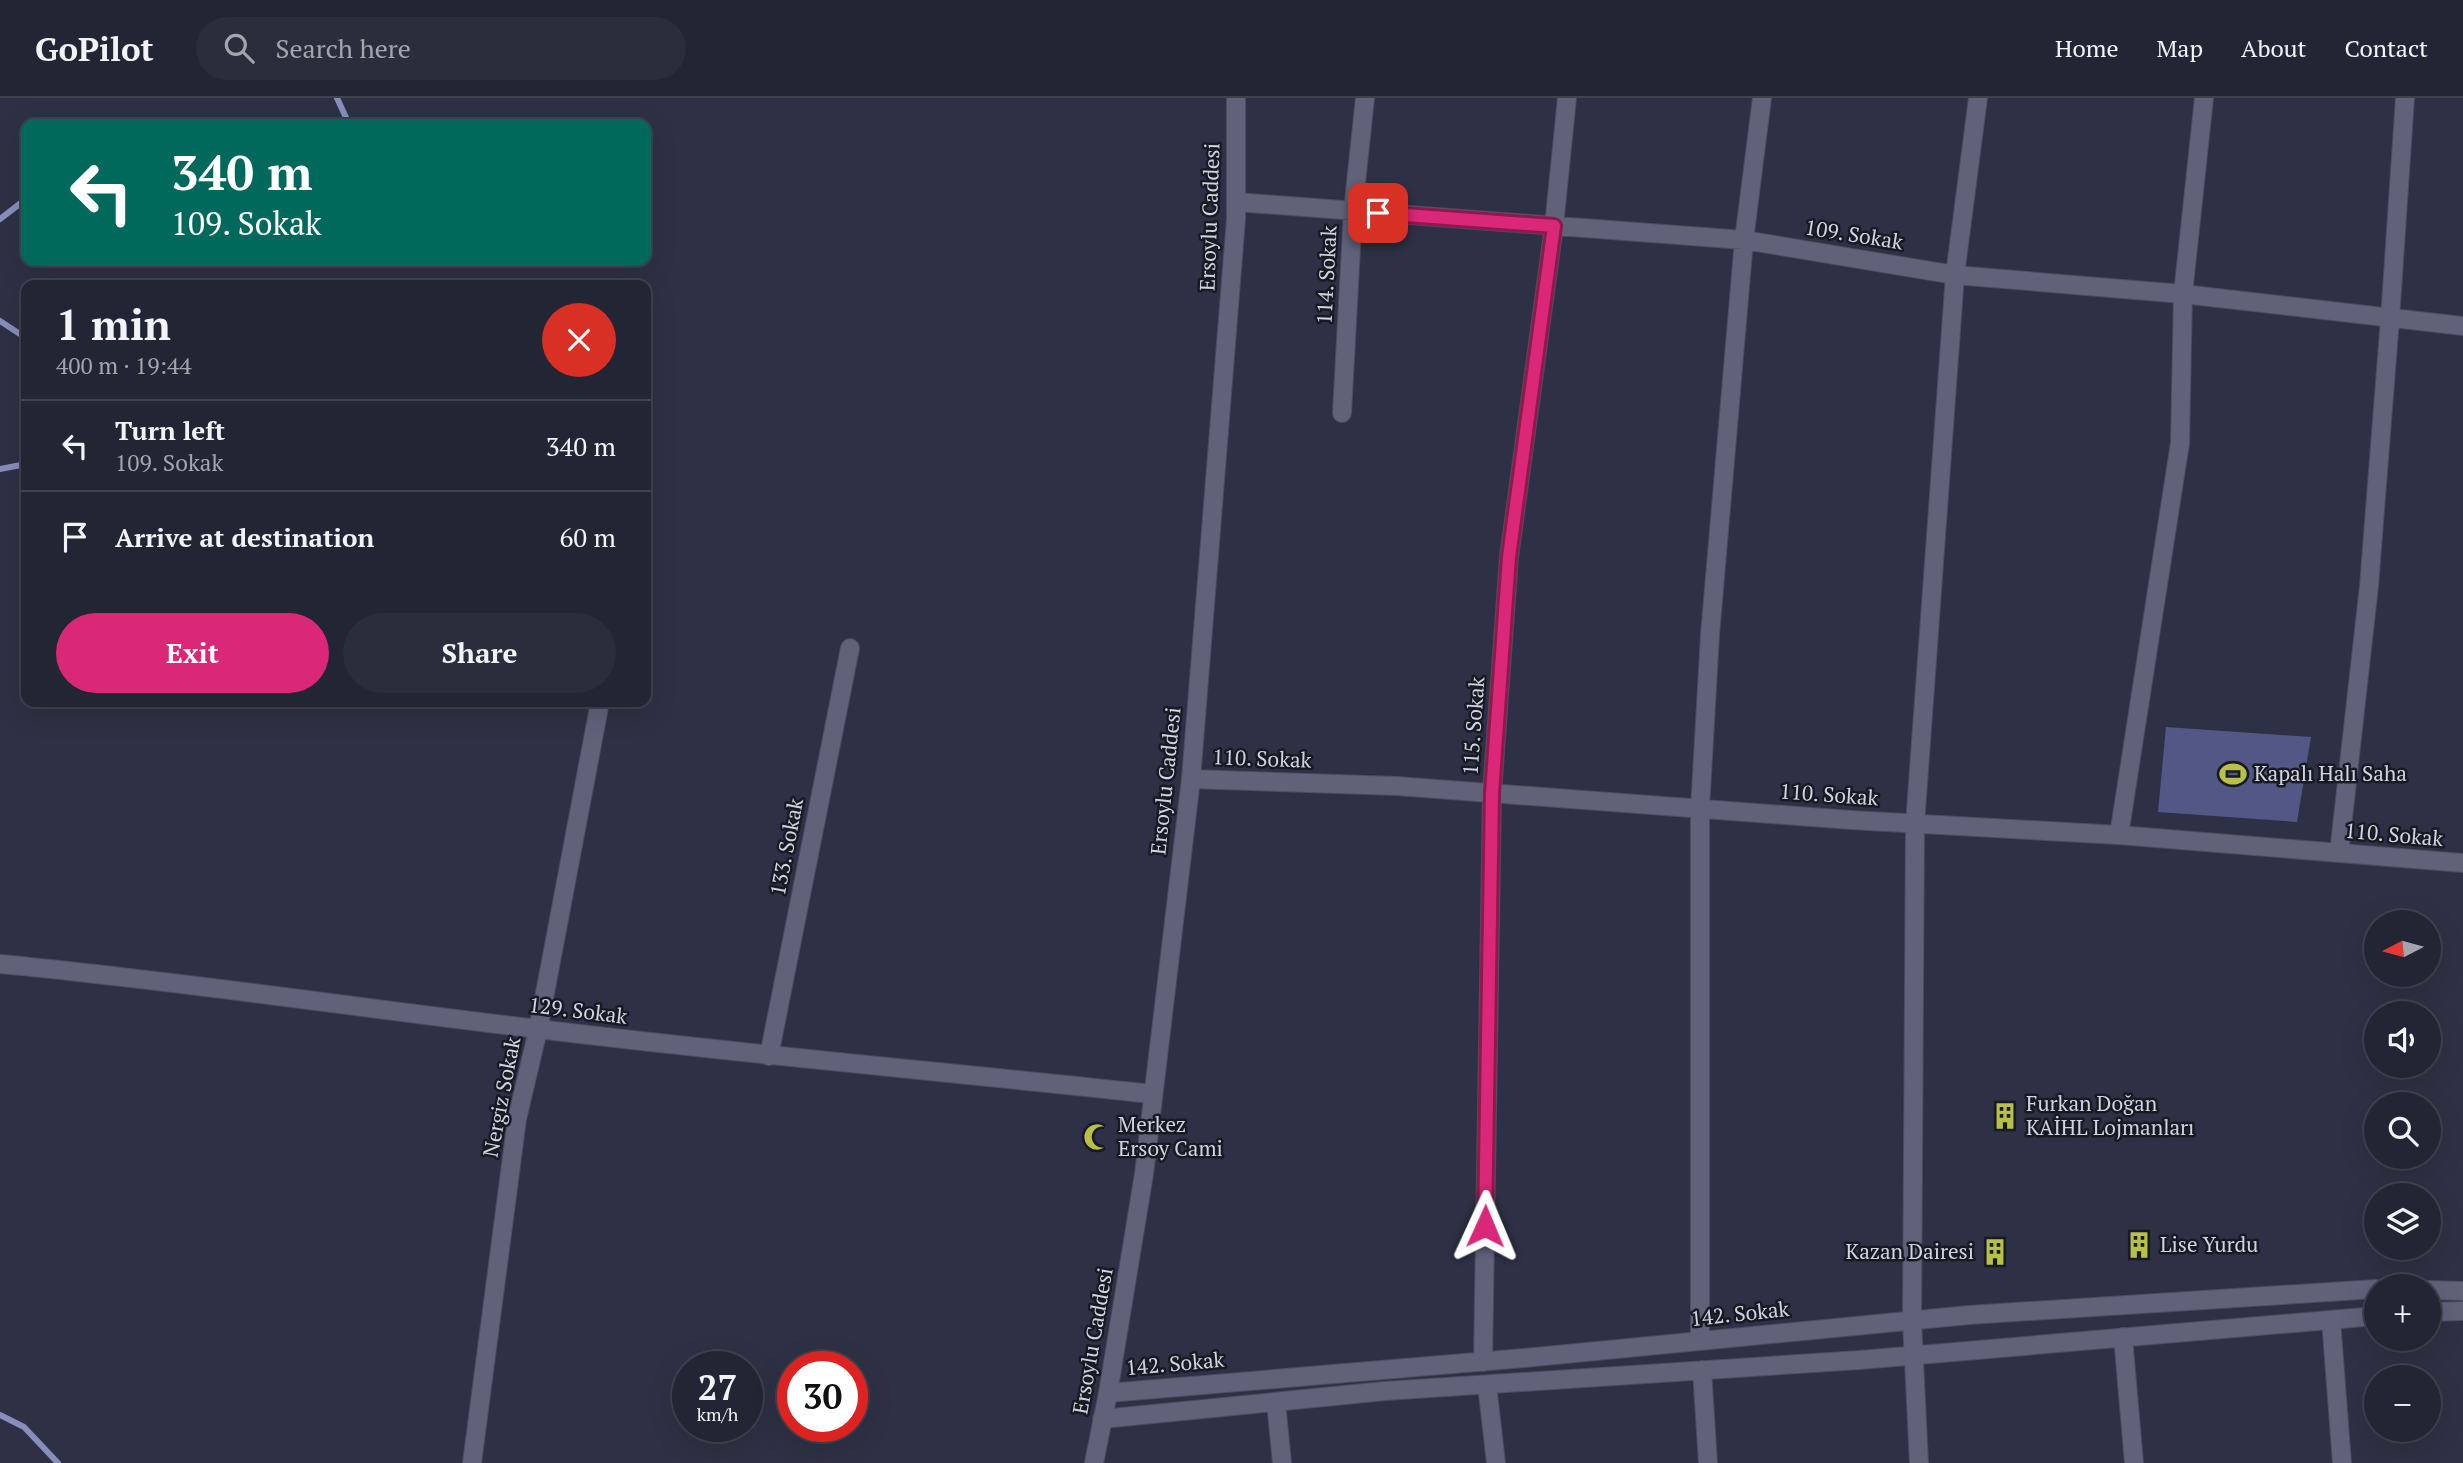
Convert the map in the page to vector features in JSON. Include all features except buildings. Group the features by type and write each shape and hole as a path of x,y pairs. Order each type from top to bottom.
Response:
{"street":[{"name":"Ersoylu Caddesi","path":"1094,1463 1144,1174 1191,779 1236,202 1236,98"},
{"name":"114. Sokak","path":"1342,413 1353,211 1365,98"},
{"name":"115. Sokak","path":"1483,1362 1492,793 1509,557 1554,226 1567,98"},
{"path":"1700,1341 1700,809 1711,621 1744,240 1762,98"},
{"path":"1919,1463 1912,1321 1915,824 1955,275 1978,98"},
{"path":"2119,835 2180,443 2183,294 2204,98"},
{"path":"2339,853 2370,586 2404,98"},
{"name":"109. Sokak","path":"1236,202 1744,240 1955,275 2183,294 2463,326"},
{"name":"133. Sokak","path":"769,1056 850,648"},
{"name":"Nergiz Sokak","path":"472,1463 517,1119 538,1030 599,707"},
{"name":"110. Sokak","path":"1191,779 1397,786 1915,824 2119,835 2463,863"},
{"name":"129. Sokak","path":"0,964 94,973 538,1030 1152,1094"},
{"name":"142. Sokak","path":"1108,1393 1483,1362 1912,1321 2364,1290"},
{"path":"2441,1290 2463,1291"},
{"path":"2441,1312 2463,1311"},
{"path":"1102,1419 1276,1402 1914,1355 2364,1317"},
{"path":"2331,1320 2342,1463"},
{"path":"2123,1337 2134,1463"},
{"path":"1702,1370 1708,1463"},
{"path":"1487,1385 1496,1463"},
{"path":"1276,1402 1282,1463"}],"shaded area":[{"name":"Kapalı Halı Saha","path":"2166,727 2311,737 2297,822 2158,812"}],"waterway":[{"path":"337,98 347,119"},
{"path":"0,219 21,203"},
{"path":"0,321 21,335"},
{"path":"0,469 21,465"},
{"path":"0,1415 24,1427 58,1463"}],"place":[{"name":"Kapalı Halı Saha","path":"2233,774"},
{"name":"Furkan Doğan KAİHL Lojmanları","path":"2005,1116"},
{"name":"Merkez Ersoy Cami","path":"1097,1137"},
{"name":"Lise Yurdu","path":"2139,1245"},
{"name":"Kazan Dairesi","path":"1995,1252"}],"route":[{"path":"1378,213 1554,226 1509,557 1492,793 1485,1226"}]}
